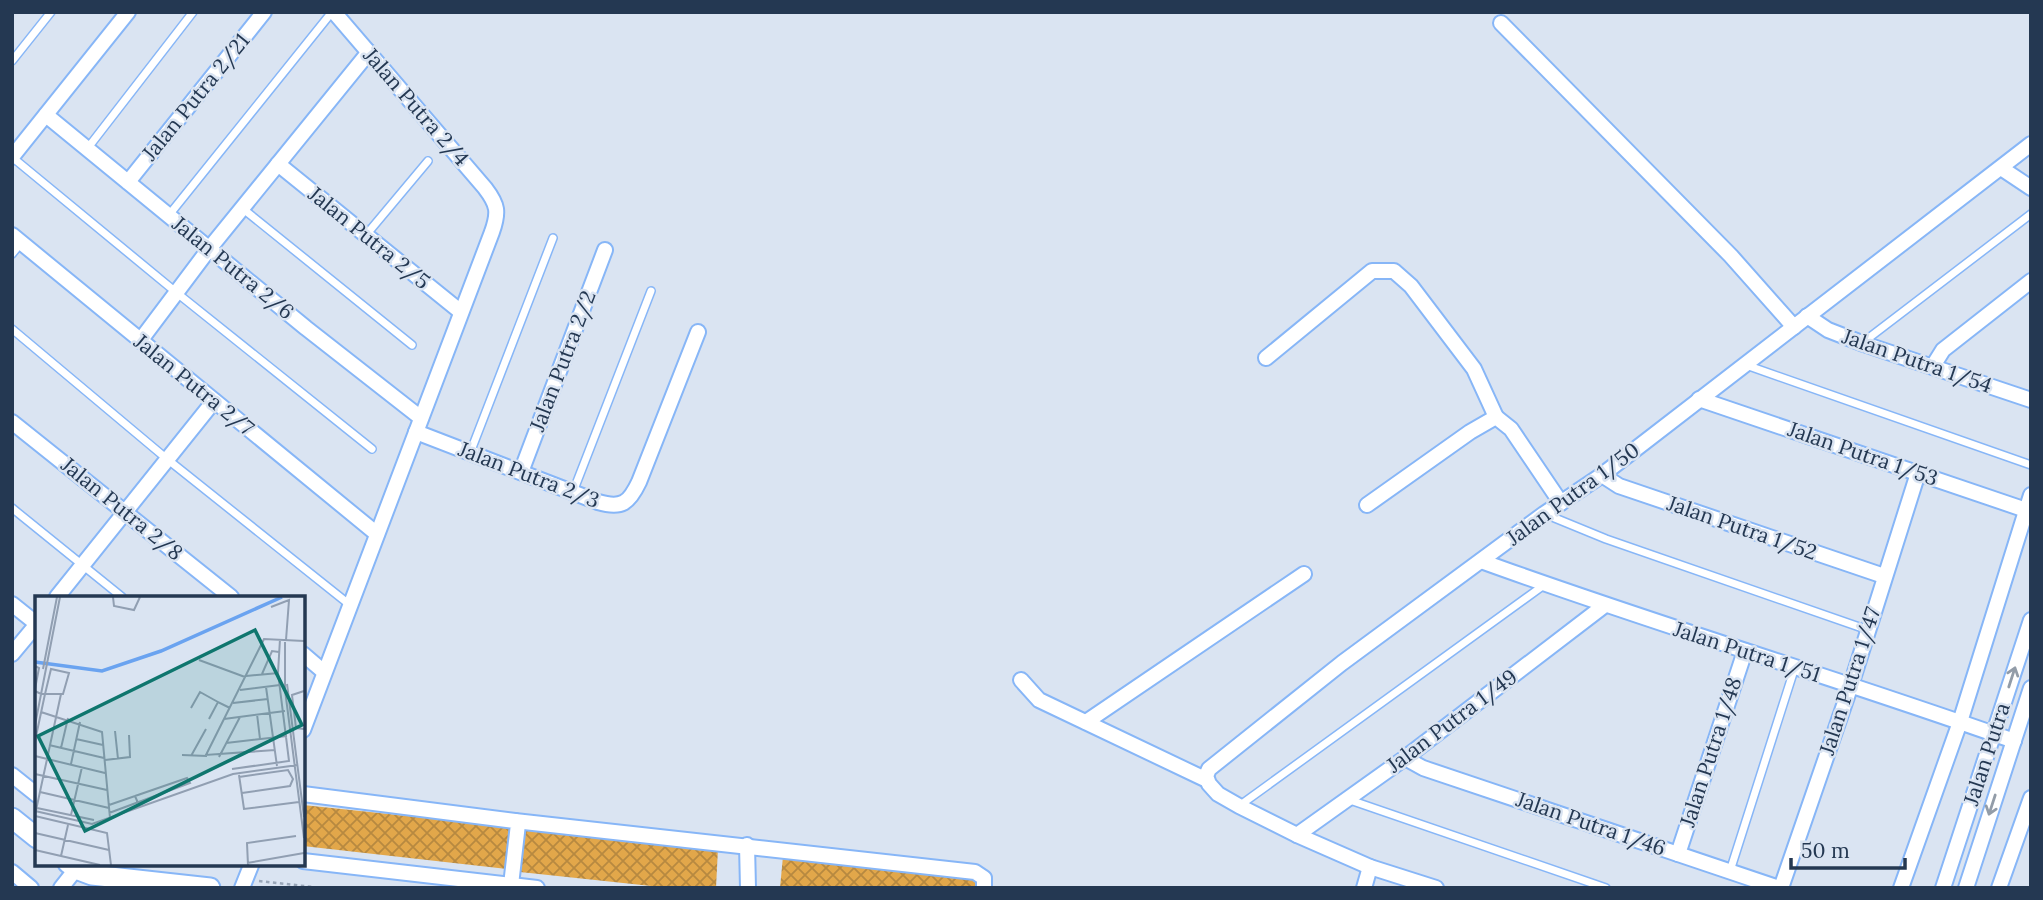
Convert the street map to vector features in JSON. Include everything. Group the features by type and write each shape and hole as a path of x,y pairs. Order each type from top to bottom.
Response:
{"street":[{"path":"12,157 128,12"},
{"name":"Jalan Putra 2/21","path":"128,182 264,12"},
{"name":"Jalan Putra 2/4","path":"333,12 495,203 495,223 461,312"},
{"path":"1502,23 1731,256 1794,327"},
{"path":"140,341 209,249 369,52"},
{"name":"Jalan Putra 2/6","path":"46,115 421,418"},
{"name":"Jalan Putra 1/50","path":"1207,780 1209,769 1215,763 1342,663 1544,514 1602,475 2031,144"},
{"name":"Jalan Putra 2/5","path":"278,164 461,312"},
{"path":"2001,168 2031,188"},
{"name":"Jalan Putra 2/7","path":"15,244 140,341 377,534"},
{"name":"Jalan Putra 2/2","path":"522,472 605,250"},
{"path":"1266,358 1372,271 1394,271 1411,286 1474,369 1496,417 1511,429 1561,503"},
{"path":"1933,366 1942,350 2031,281"},
{"path":"304,727 461,312"},
{"name":"Jalan Putra 1/54","path":"1807,316 1828,330 1864,344 2031,400"},
{"name":"Jalan Putra 2/3","path":"416,432 608,505 625,503 639,482 698,332"},
{"name":"Jalan Putra 1/53","path":"1699,399 2026,510"},
{"path":"58,596 214,401"},
{"path":"1367,505 1470,432 1496,417"},
{"name":"Jalan Putra 2/8","path":"12,422 230,596"},
{"name":"Jalan Putra 1/47","path":"1780,888 1851,685 1918,473"},
{"name":"Jalan Putra 1/52","path":"1602,475 1619,486 1884,576"},
{"path":"1901,888 1960,722 2031,495"},
{"name":"Jalan Putra 1/51","path":"1482,561 1605,605 2014,741"},
{"path":"1086,722 1304,574"},
{"path":"12,604 35,622"},
{"name":"Jalan Putra 1/49","path":"1297,835 1405,758 1605,605"},
{"name":"Jalan Putra","path":"1942,888 2031,620"},
{"path":"12,654 35,626"},
{"name":"Jalan Putra 1/48","path":"1678,854 1745,651"},
{"path":"304,655 324,672"},
{"path":"1021,680 1039,700 1207,780 1218,794 1239,806 1370,867 1436,888"},
{"name":"Jalan Putra","path":"1966,888 2031,688"},
{"name":"Jalan Putra 1/46","path":"1405,758 1423,768 1780,888"},
{"path":"12,775 35,792"},
{"path":"304,794 515,821 975,872 984,878 984,888"},
{"path":"1999,888 2028,817 2031,798"},
{"path":"12,818 35,836"},
{"path":"512,885 519,824 515,821"},
{"path":"747,845 748,888"},
{"path":"304,861 537,888"},
{"path":"242,888 251,865"},
{"path":"61,888 72,866 92,875 210,888"},
{"path":"1364,888 1370,867"},
{"path":"12,872 31,888"}],"lane":[{"path":"12,61 51,12"},
{"path":"88,149 192,12"},
{"path":"169,215 333,12"},
{"path":"12,157 372,449"},
{"path":"366,236 428,161"},
{"path":"242,208 412,345"},
{"path":"1864,344 2031,214"},
{"path":"470,453 553,238"},
{"path":"573,493 651,291"},
{"path":"12,329 167,459 349,605"},
{"path":"1746,365 2031,465"},
{"path":"12,508 121,596"},
{"path":"1544,514 1606,539 1868,630"},
{"path":"1239,806 1545,584"},
{"path":"1730,871 1795,667"},
{"path":"1347,799 1606,888"}],"building":[{"path":"304,805 512,827 507,869 304,846"},
{"path":"525,827 718,848 716,888 670,888 520,872"},
{"path":"783,856 980,878 978,888 780,888"}]}
